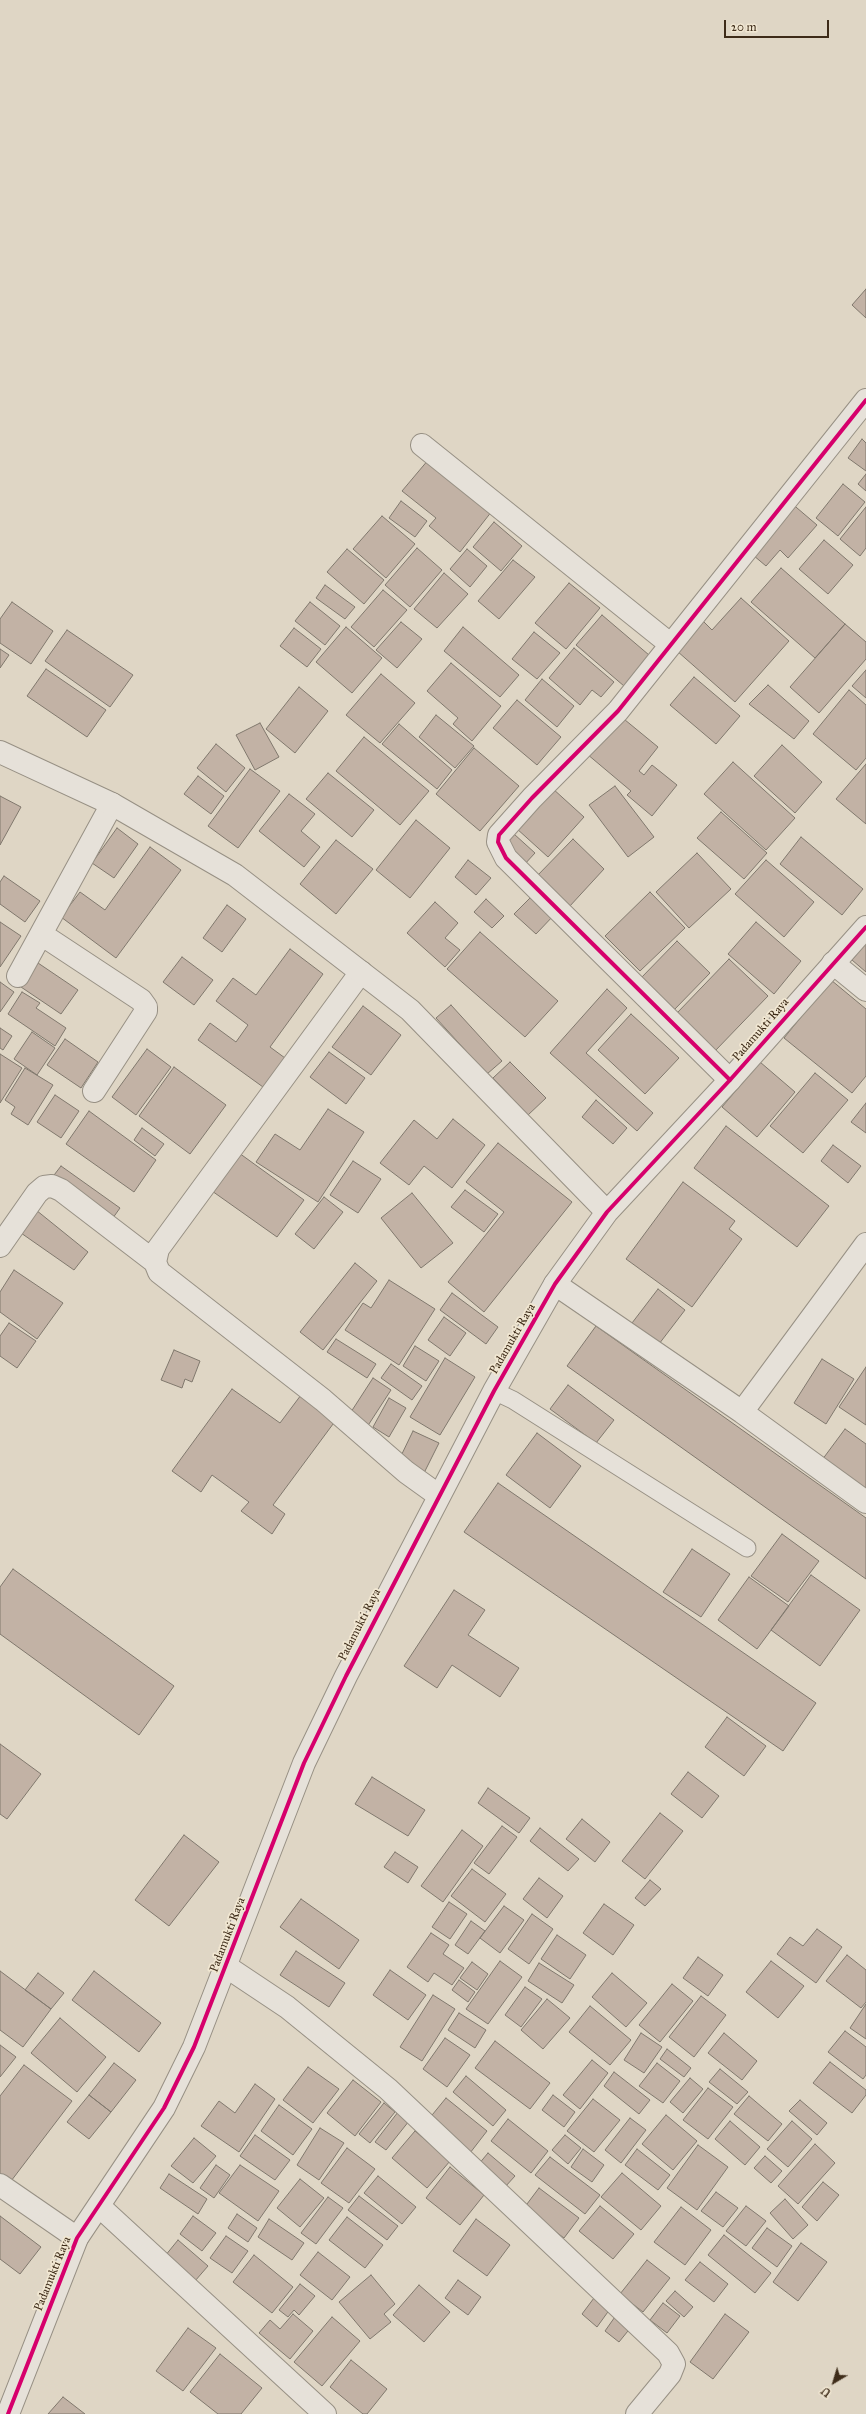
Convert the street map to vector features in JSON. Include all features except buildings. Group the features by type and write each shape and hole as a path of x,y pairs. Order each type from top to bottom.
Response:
{"street":[{"path":"730,1080 506,858 498,842 499,835 618,711 866,400"},
{"path":"422,446 670,644"},
{"path":"0,752 112,804 235,875 410,1010 607,1212"},
{"path":"18,976 112,804"},
{"name":"Padamukti Raya","path":"8,2414 77,2238 164,2108 194,2047 227,1967 304,1763 346,1676 438,1495 504,1395 562,1289 607,1212 730,1080 866,927"},
{"path":"41,934 140,1000 146,1007 146,1011 94,1091"},
{"path":"833,963 866,990"},
{"path":"155,1262 158,1249 360,972"},
{"path":"0,1246 37,1193 44,1187 52,1186 61,1190 155,1262 159,1272 323,1400 406,1472 438,1495"},
{"path":"742,1412 866,1244"},
{"path":"562,1289 742,1412 866,1502"},
{"path":"227,1967 246,1978 287,2007 388,2089 668,2353 674,2364 670,2374 637,2414"},
{"path":"0,2184 77,2238"},
{"path":"99,2206 325,2414"}],"lane":[{"path":"504,1395 747,1548"}],"cycle path":[{"path":"730,1080 506,858 498,842 499,835 532,798 618,711 866,400"},
{"path":"8,2414 77,2238 164,2108 194,2047 304,1763 346,1676 494,1391 555,1284 607,1212 730,1080 866,927"}]}
